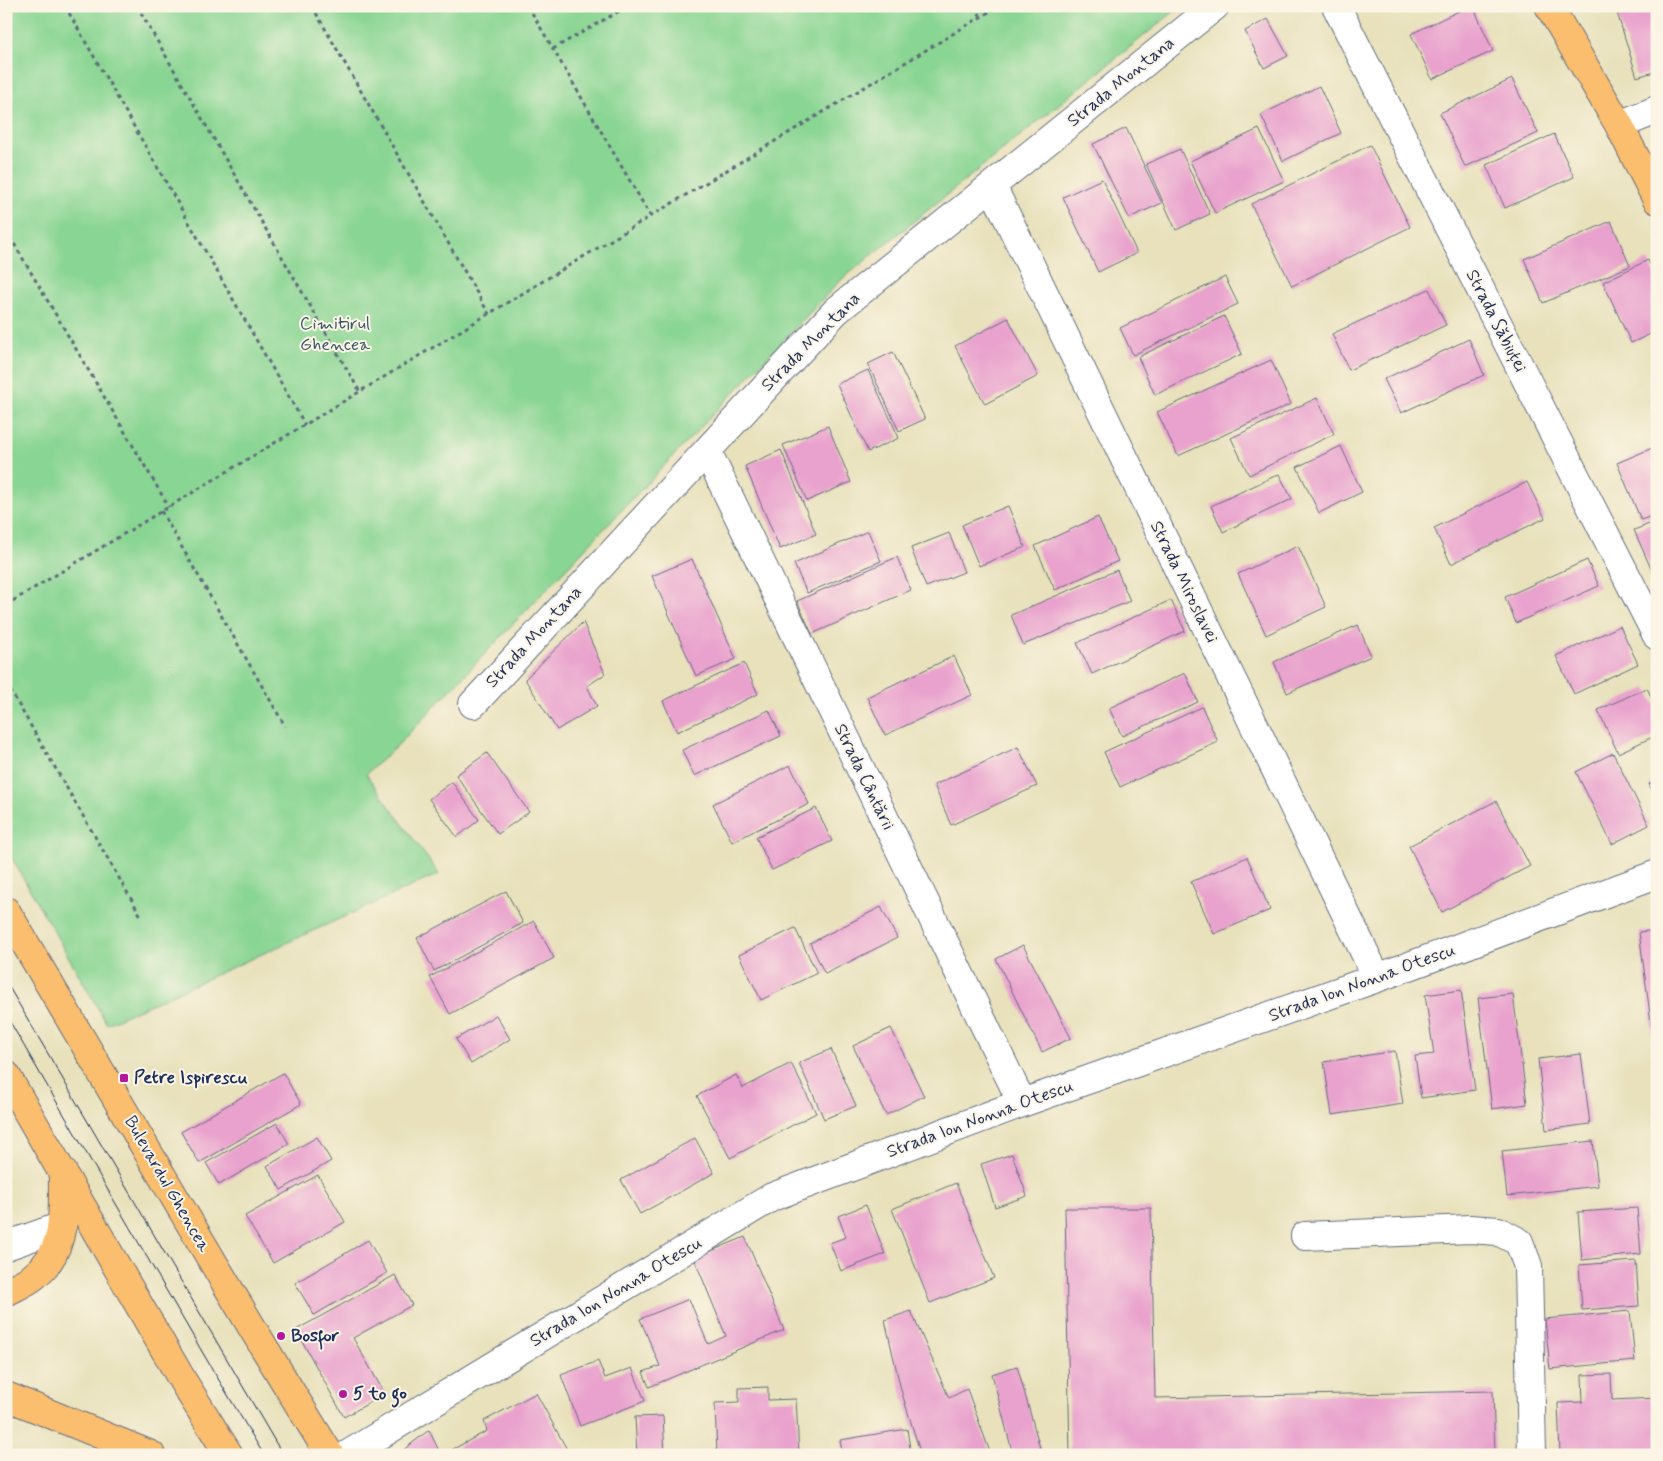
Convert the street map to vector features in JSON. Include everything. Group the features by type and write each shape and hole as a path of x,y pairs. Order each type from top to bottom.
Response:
{"main road":[{"path":"1549,6 1619,125 1657,200"},
{"name":"Bulevardul Ghencea","path":"6,911 258,1340 330,1455"},
{"path":"6,1075 184,1382 229,1455"},
{"path":"6,1292 33,1277 50,1261 60,1242 63,1171"},
{"path":"6,1396 151,1455"}],"street":[{"name":"Strada Montana","path":"473,704 836,311 1215,6"},
{"name":"Strada Săbiuței","path":"1336,6 1657,636"},
{"path":"1619,125 1657,110"},
{"name":"Strada Miroslavei","path":"992,186 1377,978"},
{"name":"Strada Cântării","path":"707,451 1022,1102"},
{"name":"Strada Ion Nonna Otescu","path":"347,1455 772,1197 1022,1102 1377,978 1657,874"},
{"path":"6,1246 62,1226"},
{"path":"1305,1236 1470,1229 1498,1231 1519,1242 1528,1266 1532,1455"}],"path":[{"path":"65,6 305,425"},
{"path":"137,6 360,392"},
{"path":"312,6 489,314"},
{"path":"528,6 651,217"},
{"path":"553,49 628,6"},
{"path":"975,6 981,17"},
{"path":"6,598 8,604 999,6"},
{"path":"6,230 169,507"},
{"path":"161,512 285,726"},
{"path":"6,683 141,916"}],"green space":[{"name":"Cimitirul Ghencea","path":"6,6 1181,6 840,281 398,745 366,774 439,874 107,1024 6,848"}],"building":[{"path":"1469,6 1473,6 1493,51 1432,79 1411,34"},
{"path":"1615,6 1657,6 1657,71 1637,77"},
{"path":"1268,19 1288,56 1264,68 1245,31"},
{"path":"1512,79 1538,133 1465,167 1440,113"},
{"path":"1319,86 1341,133 1283,161 1261,115"},
{"path":"1126,128 1162,203 1129,218 1093,144"},
{"path":"1259,129 1284,181 1215,213 1190,161"},
{"path":"1554,134 1574,177 1505,208 1486,165"},
{"path":"1370,145 1410,227 1292,286 1251,204"},
{"path":"1180,149 1210,214 1176,230 1146,164"},
{"path":"1102,179 1137,253 1098,272 1063,197"},
{"path":"1611,221 1630,266 1543,303 1524,259"},
{"path":"1648,260 1657,278 1657,331 1631,343 1603,282"},
{"path":"1225,277 1238,304 1133,355 1120,328"},
{"path":"1429,289 1446,325 1349,370 1332,334"},
{"path":"1224,316 1242,354 1155,395 1138,357"},
{"path":"1008,318 1038,376 985,404 955,346"},
{"path":"1469,339 1484,375 1401,413 1384,379"},
{"path":"893,352 925,419 899,431 868,364"},
{"path":"1271,360 1291,404 1178,456 1157,412"},
{"path":"868,370 899,438 868,452 837,384"},
{"path":"1317,398 1334,434 1249,475 1231,438"},
{"path":"828,426 851,482 807,501 783,445"},
{"path":"1341,446 1362,492 1319,513 1297,467"},
{"path":"1657,446 1657,514 1641,520 1617,463"},
{"path":"781,450 816,534 780,549 745,466"},
{"path":"1279,474 1292,499 1223,532 1211,506"},
{"path":"1527,482 1545,518 1451,564 1434,528"},
{"path":"1008,506 1025,547 979,566 962,525"},
{"path":"1098,517 1118,561 1055,590 1035,546"},
{"path":"1657,521 1657,572 1653,573 1634,530"},
{"path":"868,531 881,561 807,593 794,564"},
{"path":"949,533 964,572 926,587 911,548"},
{"path":"1298,546 1326,607 1266,635 1238,574"},
{"path":"897,557 911,590 812,634 797,601"},
{"path":"692,559 736,659 696,676 652,576"},
{"path":"1587,560 1599,586 1516,623 1505,597"},
{"path":"1117,570 1130,601 1023,645 1011,615"},
{"path":"1171,600 1185,631 1092,674 1077,643"},
{"path":"583,622 605,674 587,686 597,706 557,730 525,679"},
{"path":"1358,625 1371,656 1287,693 1274,662"},
{"path":"1620,626 1638,664 1574,694 1556,656"},
{"path":"954,656 972,695 885,735 867,697"},
{"path":"744,663 758,694 677,732 663,701"},
{"path":"1185,673 1198,702 1122,736 1109,708"},
{"path":"1647,688 1657,709 1657,735 1618,753 1598,710"},
{"path":"1202,707 1218,742 1120,787 1104,752"},
{"path":"769,710 781,736 694,776 682,750"},
{"path":"1018,747 1037,786 951,825 934,785"},
{"path":"487,753 529,812 498,834 456,775"},
{"path":"1613,753 1649,825 1612,844 1576,772"},
{"path":"790,765 809,804 732,842 713,804"},
{"path":"1657,781 1657,801 1649,784"},
{"path":"452,782 479,820 457,837 429,799"},
{"path":"1496,801 1530,866 1442,912 1409,846"},
{"path":"816,808 832,841 772,870 756,837"},
{"path":"1247,857 1270,910 1214,934 1191,882"},
{"path":"506,891 523,923 434,971 417,938"},
{"path":"881,907 897,938 825,974 810,943"},
{"path":"534,921 554,958 450,1014 430,977"},
{"path":"795,928 817,973 761,1000 739,955"},
{"path":"1657,930 1657,1037 1653,1037 1639,932"},
{"path":"1023,945 1071,1038 1042,1052 996,959"},
{"path":"1461,990 1475,1090 1421,1098 1415,1056 1434,1054 1425,995"},
{"path":"1513,994 1527,1104 1492,1109 1478,998"},
{"path":"496,1015 510,1039 471,1064 456,1039"},
{"path":"891,1028 924,1096 886,1115 853,1046"},
{"path":"831,1049 856,1106 824,1119 799,1063"},
{"path":"1395,1051 1403,1104 1332,1115 1324,1062"},
{"path":"1581,1054 1590,1124 1546,1130 1538,1059"},
{"path":"791,1063 816,1113 730,1158 697,1096 736,1075 743,1088"},
{"path":"283,1073 301,1104 199,1163 181,1132"},
{"path":"277,1123 289,1144 219,1185 206,1163"},
{"path":"317,1137 331,1161 281,1190 267,1166"},
{"path":"695,1138 714,1173 640,1214 621,1180"},
{"path":"1593,1141 1598,1186 1507,1196 1502,1151"},
{"path":"1012,1154 1027,1196 995,1207 981,1164"},
{"path":"318,1175 345,1222 273,1263 245,1216"},
{"path":"956,1183 994,1278 930,1303 892,1209"},
{"path":"866,1205 885,1254 841,1271 830,1243 846,1237 838,1216"},
{"path":"1065,1208 1151,1208 1155,1398 1493,1391 1495,1455 1070,1455"},
{"path":"1637,1208 1641,1254 1582,1260 1578,1212"},
{"path":"745,1237 784,1330 649,1387 643,1372 660,1366 640,1319 689,1299 708,1344 726,1336 694,1258"},
{"path":"368,1240 387,1273 314,1315 295,1283"},
{"path":"1636,1261 1639,1306 1582,1310 1579,1265"},
{"path":"395,1275 412,1305 353,1338 385,1394 344,1417 296,1330"},
{"path":"911,1311 949,1398 967,1389 991,1455 921,1455 901,1390 885,1320"},
{"path":"1630,1311 1635,1361 1550,1369 1545,1319"},
{"path":"598,1361 605,1378 632,1368 645,1401 580,1426 561,1375"},
{"path":"1017,1366 1042,1455 1013,1455 992,1374"},
{"path":"1611,1374 1612,1400 1657,1398 1657,1455 1560,1455 1558,1403 1583,1402 1582,1375"},
{"path":"768,1387 768,1400 796,1399 799,1455 717,1455 715,1403 739,1402 739,1388"},
{"path":"536,1393 570,1455 442,1455 487,1431 484,1421"},
{"path":"663,1416 665,1455 637,1455 635,1417"},
{"path":"907,1429 911,1455 843,1455 840,1440"},
{"path":"429,1430 441,1455 397,1455"}],"tram line":[{"path":"6,982 283,1455"},
{"path":"6,1015 264,1455"}],"place":[{"name":"Petre Ispirescu","path":"124,1078"},
{"name":"Bosfor","path":"281,1336"},
{"name":"5 to go","path":"343,1394"}]}
